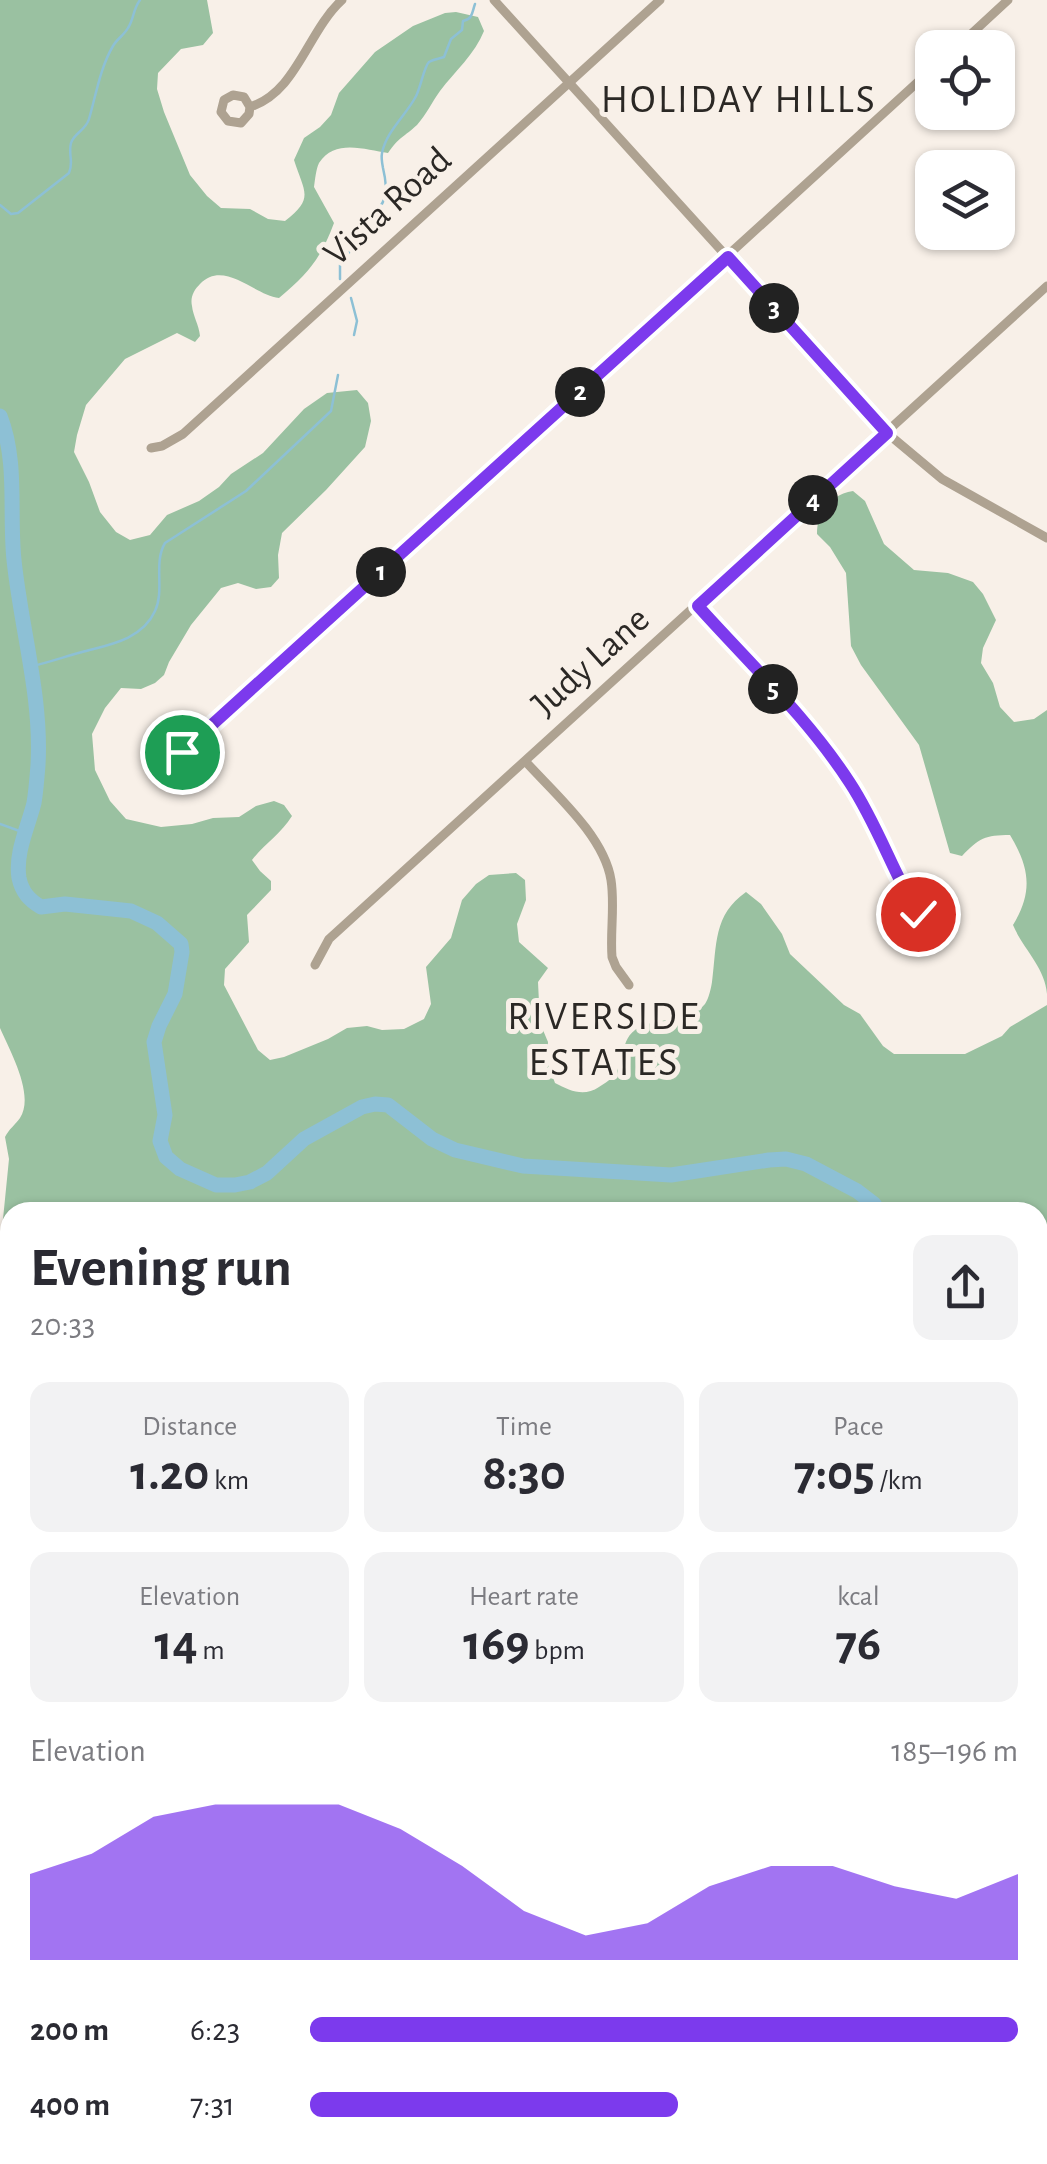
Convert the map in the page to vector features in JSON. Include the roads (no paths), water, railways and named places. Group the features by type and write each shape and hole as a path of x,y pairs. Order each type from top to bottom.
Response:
{"street":[{"path":"250,107 278,91 320,24 342,0"},
{"path":"494,0 887,433 954,488 1047,538"},
{"name":"Vista Road","path":"152,448 183,434 660,0"},
{"path":"976,30 1008,0"},
{"path":"182,752 915,86"},
{"name":"Judy Lane","path":"314,964 330,939 1047,286"},
{"path":"698,606 806,724 837,764 865,808 921,920 944,939"},
{"path":"526,762 589,832 603,854 612,889 612,957 629,985"}],"waterway":[{"path":"0,205 11,214 18,213 69,173 71,143 87,123 109,54 128,28 140,0"},
{"path":"366,224 384,199 382,157 387,138 417,95 427,64 444,57 451,39 462,30 463,21 470,17 475,4"},
{"path":"340,279 340,265 356,243"},
{"path":"351,298 357,321 354,335"},
{"path":"29,667 113,644 142,629 158,603 160,559 165,543 246,491 331,411 338,375"},
{"path":"0,416 9,451 14,560 38,739 35,798 20,850 19,878 27,895 41,907 65,904 131,911 157,923 181,944 175,994 154,1042 165,1115 160,1141 166,1157 180,1169 216,1185 250,1182 267,1173 304,1139 362,1107 375,1104 388,1105 432,1139 455,1150 523,1166 671,1175 786,1159 806,1164 871,1202"},
{"path":"0,824 25,833"}],"district":[{"name":"HOLIDAY HILLS","path":"739,100"},
{"name":"RIVERSIDE ESTATES","path":"604,1040"}]}
